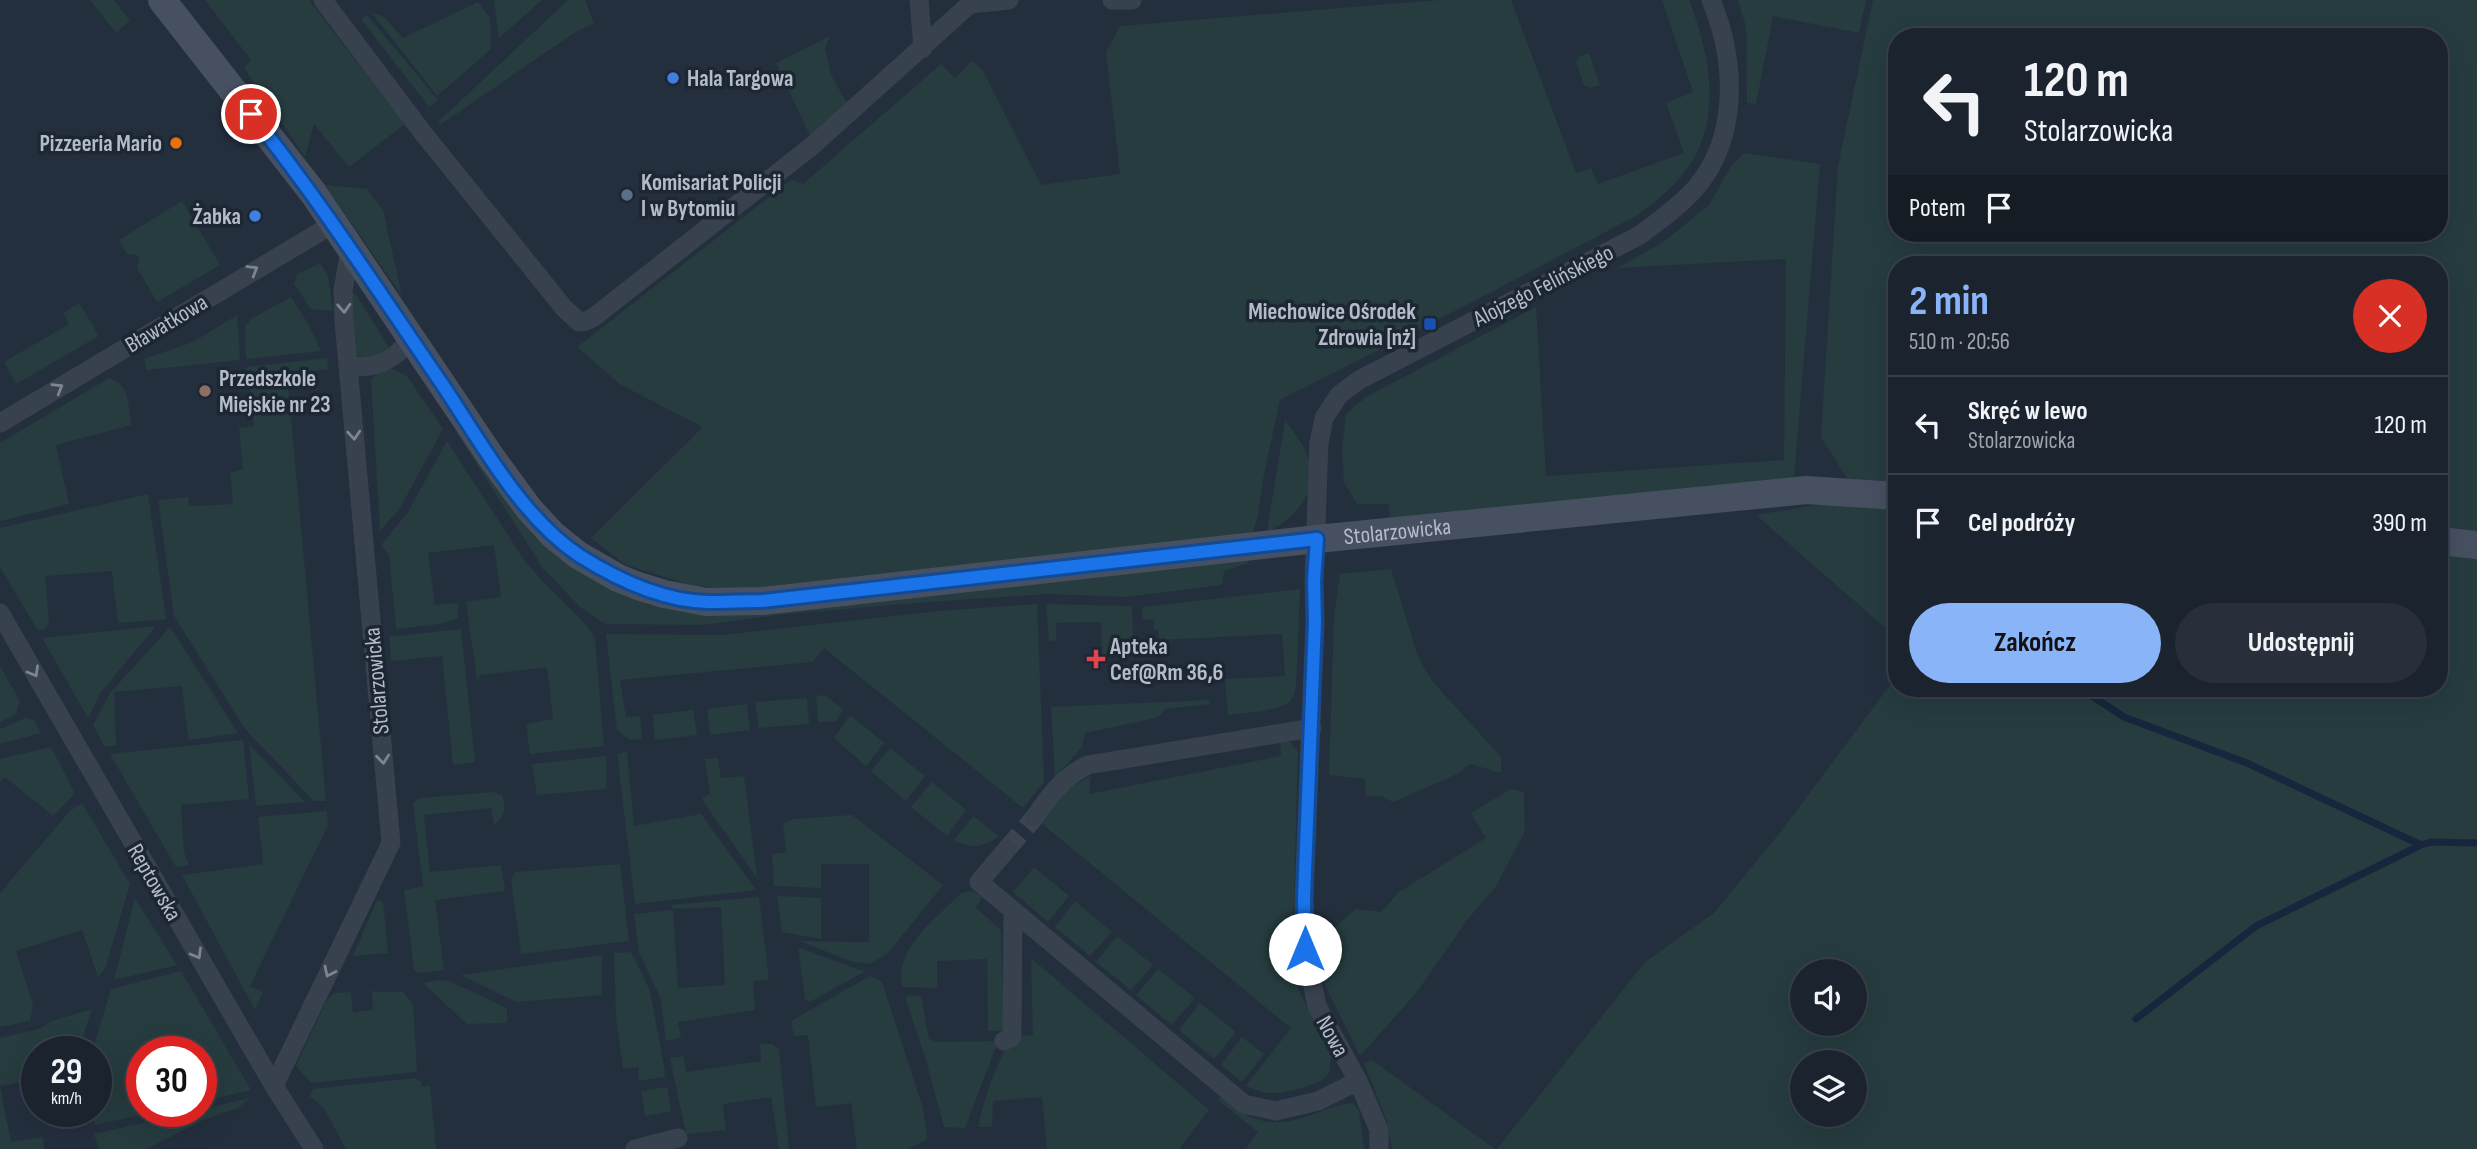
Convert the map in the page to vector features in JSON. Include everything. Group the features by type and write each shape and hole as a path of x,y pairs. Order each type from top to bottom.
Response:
{"street":[{"name":"Stolarzowicka","path":"162,0 294,168 529,509 553,535 578,555 618,578 664,594 706,602 762,601 1317,539 1806,490 1888,495"},
{"path":"323,0 423,133 564,308 579,322 594,317 812,146 970,4 1009,0"},
{"path":"919,0 923,48"},
{"path":"1112,0 1132,0"},
{"name":"Alojzego Felińskiego","path":"1317,539 1320,443 1324,418 1339,395 1374,372 1640,235 1671,212 1695,189 1721,145 1727,114 1729,84 1726,46 1711,0"},
{"name":"Bławatkowa","path":"0,423 333,224"},
{"name":"Stolarzowicka","path":"274,1086 391,843 348,367 343,290 350,250"},
{"path":"348,367 366,368 382,363 398,354 411,339"},
{"name":"Nowa","path":"1317,539 1304,898 1305,949 1317,1006 1358,1081 1379,1130 1379,1149"},
{"path":"2448,542 2477,545"},
{"name":"Reptowska","path":"0,612 274,1086 314,1149"},
{"path":"1035,817 1050,794 1073,772 1088,765 1312,728"},
{"path":"1007,849 979,882 1244,1104 1276,1111 1318,1101 1358,1081"},
{"path":"1004,1041 1012,1037 1013,911"},
{"path":"635,1149 678,1138"}],"green space":[{"path":"90,0 114,0 130,21 116,33"},
{"path":"205,0 309,0 405,124 349,167 314,124 305,157 244,68 251,60"},
{"path":"494,0 542,0 499,38"},
{"path":"568,0 585,0 594,23 574,33 440,125 438,122"},
{"path":"1439,0 1511,0 1576,173 1591,168 1598,184 1684,153 1666,103 1693,92 1662,0 1689,0 1702,40 1709,82 1707,124 1701,144 1679,178 1636,216 1280,400 1252,535 733,590 690,585 624,564 591,538 703,427 621,385 577,347 791,180 803,184 941,64 955,78 972,61 982,69 1041,185 1120,174 1106,52 1120,26"},
{"path":"1738,0 1866,0 1859,33 1773,16 1756,104 1747,103 1746,27"},
{"path":"1873,0 2477,0 2477,1149 1497,1149 1645,962 1714,913 1782,830 1888,688 1888,697 2448,697 2448,256 1888,256 1888,487 1848,480 1821,437 1838,166"},
{"path":"478,2 490,18 491,49 437,96 371,12 384,17 403,38"},
{"path":"367,15 438,100 429,107 361,19"},
{"path":"830,36 825,48 831,75 847,103 810,136 776,63"},
{"path":"1589,53 1600,85 1590,88 1584,85 1576,62 1578,57"},
{"path":"1744,153 1820,164 1794,479 1391,521 1388,504 1357,504 1344,482 1342,450 1346,414 1366,397 1536,307 1546,476 1784,460 1786,259 1618,268 1666,240 1709,205 1731,166"},
{"path":"325,185 367,189 383,210 402,296"},
{"path":"182,201 220,265 157,302 137,268 137,255 127,254 119,240"},
{"path":"320,263 328,275 333,311 311,309 294,284 297,274"},
{"path":"350,289 389,347 373,356 355,354"},
{"path":"291,297 309,325 321,351 246,359 245,326 251,319"},
{"path":"79,303 99,336 16,384 4,362 69,324 63,313"},
{"path":"237,315 240,360 146,370 144,359 193,342"},
{"path":"327,358 328,369 287,374 326,801 314,801 245,729 174,616 158,500 188,497 189,506 233,504 230,473 243,469 239,428 254,426 247,367"},
{"path":"390,368 407,376 443,429 400,508 380,531 371,380 379,372"},
{"path":"109,378 121,385 125,391 131,425 56,445 69,504 0,521 0,443"},
{"path":"1285,420 1308,457 1310,485 1301,505 1294,513 1267,532"},
{"path":"453,427 527,525 575,569 649,605 702,615 1248,559 1248,563 1224,571 1222,585 1126,597 1048,594 786,614 703,625 605,624 580,607 543,568"},
{"path":"447,441 524,560 595,638 604,746 530,754 526,724 553,719 547,667 480,675 477,680 466,602 501,597 494,545 428,553 435,605 458,603 458,618 440,624 396,629 389,555 381,545 408,512"},
{"path":"148,494 166,619 118,623 112,571 45,576 49,623 46,628 38,631 0,567 0,528"},
{"path":"1823,504 1888,508 1888,630 1756,515"},
{"path":"1391,569 1418,657 1433,682 1501,757 1501,773 1470,764 1457,774 1393,802 1381,796 1366,796 1365,779 1329,775 1334,616 1340,574"},
{"path":"1300,589 1296,688 1288,703 1268,710 1228,715 1225,679 1285,676 1282,634 1159,640 1158,630 1154,630 1154,619 1143,620 1142,607"},
{"path":"1037,604 1044,782 1023,808 824,648 813,662 620,680 626,717 640,716 642,739 630,740 617,730 606,634 721,635 939,611"},
{"path":"1046,604 1132,606 1134,655 1102,655 1101,622 1056,623 1056,640 1049,642"},
{"path":"156,626 101,692 88,718 42,638"},
{"path":"170,627 238,733 189,740 182,686 114,692 116,745 105,747 93,725 110,693"},
{"path":"461,629 475,762 453,765 442,656 391,661 389,637"},
{"path":"0,666 20,701 15,715 0,722"},
{"path":"825,695 843,709 836,721 818,722 816,696"},
{"path":"807,698 809,724 759,728 755,702"},
{"path":"1209,700 1209,704 1164,709 1156,718 1085,733 1082,747 1055,778 1051,707"},
{"path":"747,704 750,730 710,735 707,709"},
{"path":"693,710 697,735 655,740 653,715"},
{"path":"850,715 884,743 866,766 834,738"},
{"path":"25,718 34,720 41,733 0,744 0,729"},
{"path":"243,740 249,799 181,805 184,852 189,865 176,867 110,754"},
{"path":"1280,740 1290,742 1298,751 1292,969 1301,995 1334,1058 1330,1060 1330,1071 1320,1081 1292,1090 1268,1093 1246,1086 1291,1028 1041,823 1064,791 1091,776 1089,794 1281,756"},
{"path":"249,744 305,802 256,806"},
{"path":"51,747 75,793 53,816 5,777 0,782 0,759"},
{"path":"890,748 925,776 906,801 871,771"},
{"path":"627,751 634,826 701,814 756,890 635,904 617,754"},
{"path":"606,756 606,789 537,795 532,764"},
{"path":"718,758 721,778 744,776 757,878 703,801 703,797 710,794 705,759"},
{"path":"932,782 966,810 947,836 911,807"},
{"path":"1511,789 1524,792 1525,831 1495,888 1468,919 1416,993 1360,1056 1319,973 1315,945 1356,909 1381,912 1399,892 1486,838 1471,813"},
{"path":"493,792 502,795 504,808 503,815 494,825 491,808 424,815 430,872 501,865 505,891 435,900 444,970 419,973 414,970 404,890 423,886 413,803 419,798"},
{"path":"82,803 130,884 105,969 98,977 82,930 16,951 33,1005 30,1021 0,1027 0,893 70,811"},
{"path":"327,811 328,825 250,986 263,992 255,1010 182,875 263,864 258,817"},
{"path":"852,815 943,885 888,953 870,964 850,961 800,941 869,942 869,864 821,864 821,888 774,886 772,854 786,852 783,824 793,819"},
{"path":"973,816 999,836 977,846 954,840"},
{"path":"620,864 629,941 521,954 511,879 515,872"},
{"path":"1034,867 1069,896 1048,922 1013,892"},
{"path":"973,891 982,897 976,908 1001,930 1004,1031 988,1031 987,959 937,961 937,988 902,987 904,960 919,935 961,893"},
{"path":"777,896 821,898 821,939 782,932"},
{"path":"759,897 769,979 753,981 755,1010 678,1022 681,1038 666,1041 660,997 639,952 634,914 673,910 678,988 725,985 721,907 673,909 671,905"},
{"path":"135,898 177,965 114,980"},
{"path":"377,900 383,902 388,953 353,956"},
{"path":"1075,901 1112,932 1090,956 1055,927"},
{"path":"1117,936 1153,965 1131,990 1096,962"},
{"path":"798,947 865,971 810,1002 805,999"},
{"path":"631,952 650,991 664,1077 639,1081 638,1067 623,1069 616,1018 614,953"},
{"path":"602,955 602,995 516,1002 461,975"},
{"path":"1031,958 1209,1110 1179,1149 1047,1149 1042,1097 993,1101 992,1127 978,1127 992,1080 1012,1037 1033,1035"},
{"path":"1158,969 1195,998 1172,1025 1136,995"},
{"path":"181,971 251,1090 217,1098 217,1036 126,1036 126,1118 112,1121 112,1036 97,1036 111,989"},
{"path":"870,976 882,982 923,1108 927,1139 909,1149 857,1149 851,1103 816,1107 808,1035 794,1036 791,1021"},
{"path":"449,981 507,1008 507,1023 467,1024 423,983"},
{"path":"372,990 403,992 413,1004 417,1072 311,1083 296,1066 326,1001 334,993 351,992 353,1012 373,1010"},
{"path":"908,995 921,997 929,1038 936,1042 998,1041 965,1128 944,1127 906,1000"},
{"path":"1200,1003 1236,1032 1214,1059 1179,1030"},
{"path":"92,1009 83,1036 21,1036 21,1082 0,1086 0,1038 39,1029 52,1021"},
{"path":"1242,1037 1264,1054 1242,1082 1221,1065"},
{"path":"760,1044 772,1044 779,1049 789,1149 779,1149 771,1097 723,1104 726,1130 686,1134 670,1058 683,1056 686,1072 761,1061"},
{"path":"1372,1060 1495,1149 1392,1149 1387,1121 1364,1063"},
{"path":"415,1078 421,1082 422,1087 430,1086 436,1149 346,1149 323,1107 309,1096 313,1089"},
{"path":"0,1086 11,1142 43,1137 44,1149 0,1149"},
{"path":"667,1087 671,1111 645,1116 641,1091"},
{"path":"1221,1096 1254,1118 1276,1122 1301,1118 1353,1103 1359,1111 1364,1149 1246,1149 1258,1132 1218,1100"},
{"path":"250,1098 238,1108 217,1115 217,1106"},
{"path":"126,1127 190,1127 146,1149 99,1149 94,1134"}],"waterway":[{"path":"2094,697 2124,717 2247,763 2421,845"},
{"path":"2136,1019 2256,926 2421,845 2431,842 2477,843"}],"tunnel":[{"path":"1007,849 1035,817"}],"place":[{"name":"Hala Targowa","path":"673,78"},
{"name":"Pizzeeria Mario","path":"176,143"},
{"name":"Komisariat Policji I w Bytomiu","path":"627,195"},
{"name":"Żabka","path":"255,216"},
{"name":"Miechowice Ośrodek Zdrowia [nż]","path":"1430,324"},
{"name":"Przedszkole Miejskie nr 23","path":"205,391"},
{"name":"Apteka Cef@Rm 36,6","path":"1096,659"}],"route":[{"path":"251,114 314,194 529,509 553,535 578,555 638,586 706,602 762,601 1317,539 1304,898 1305,949"}]}
